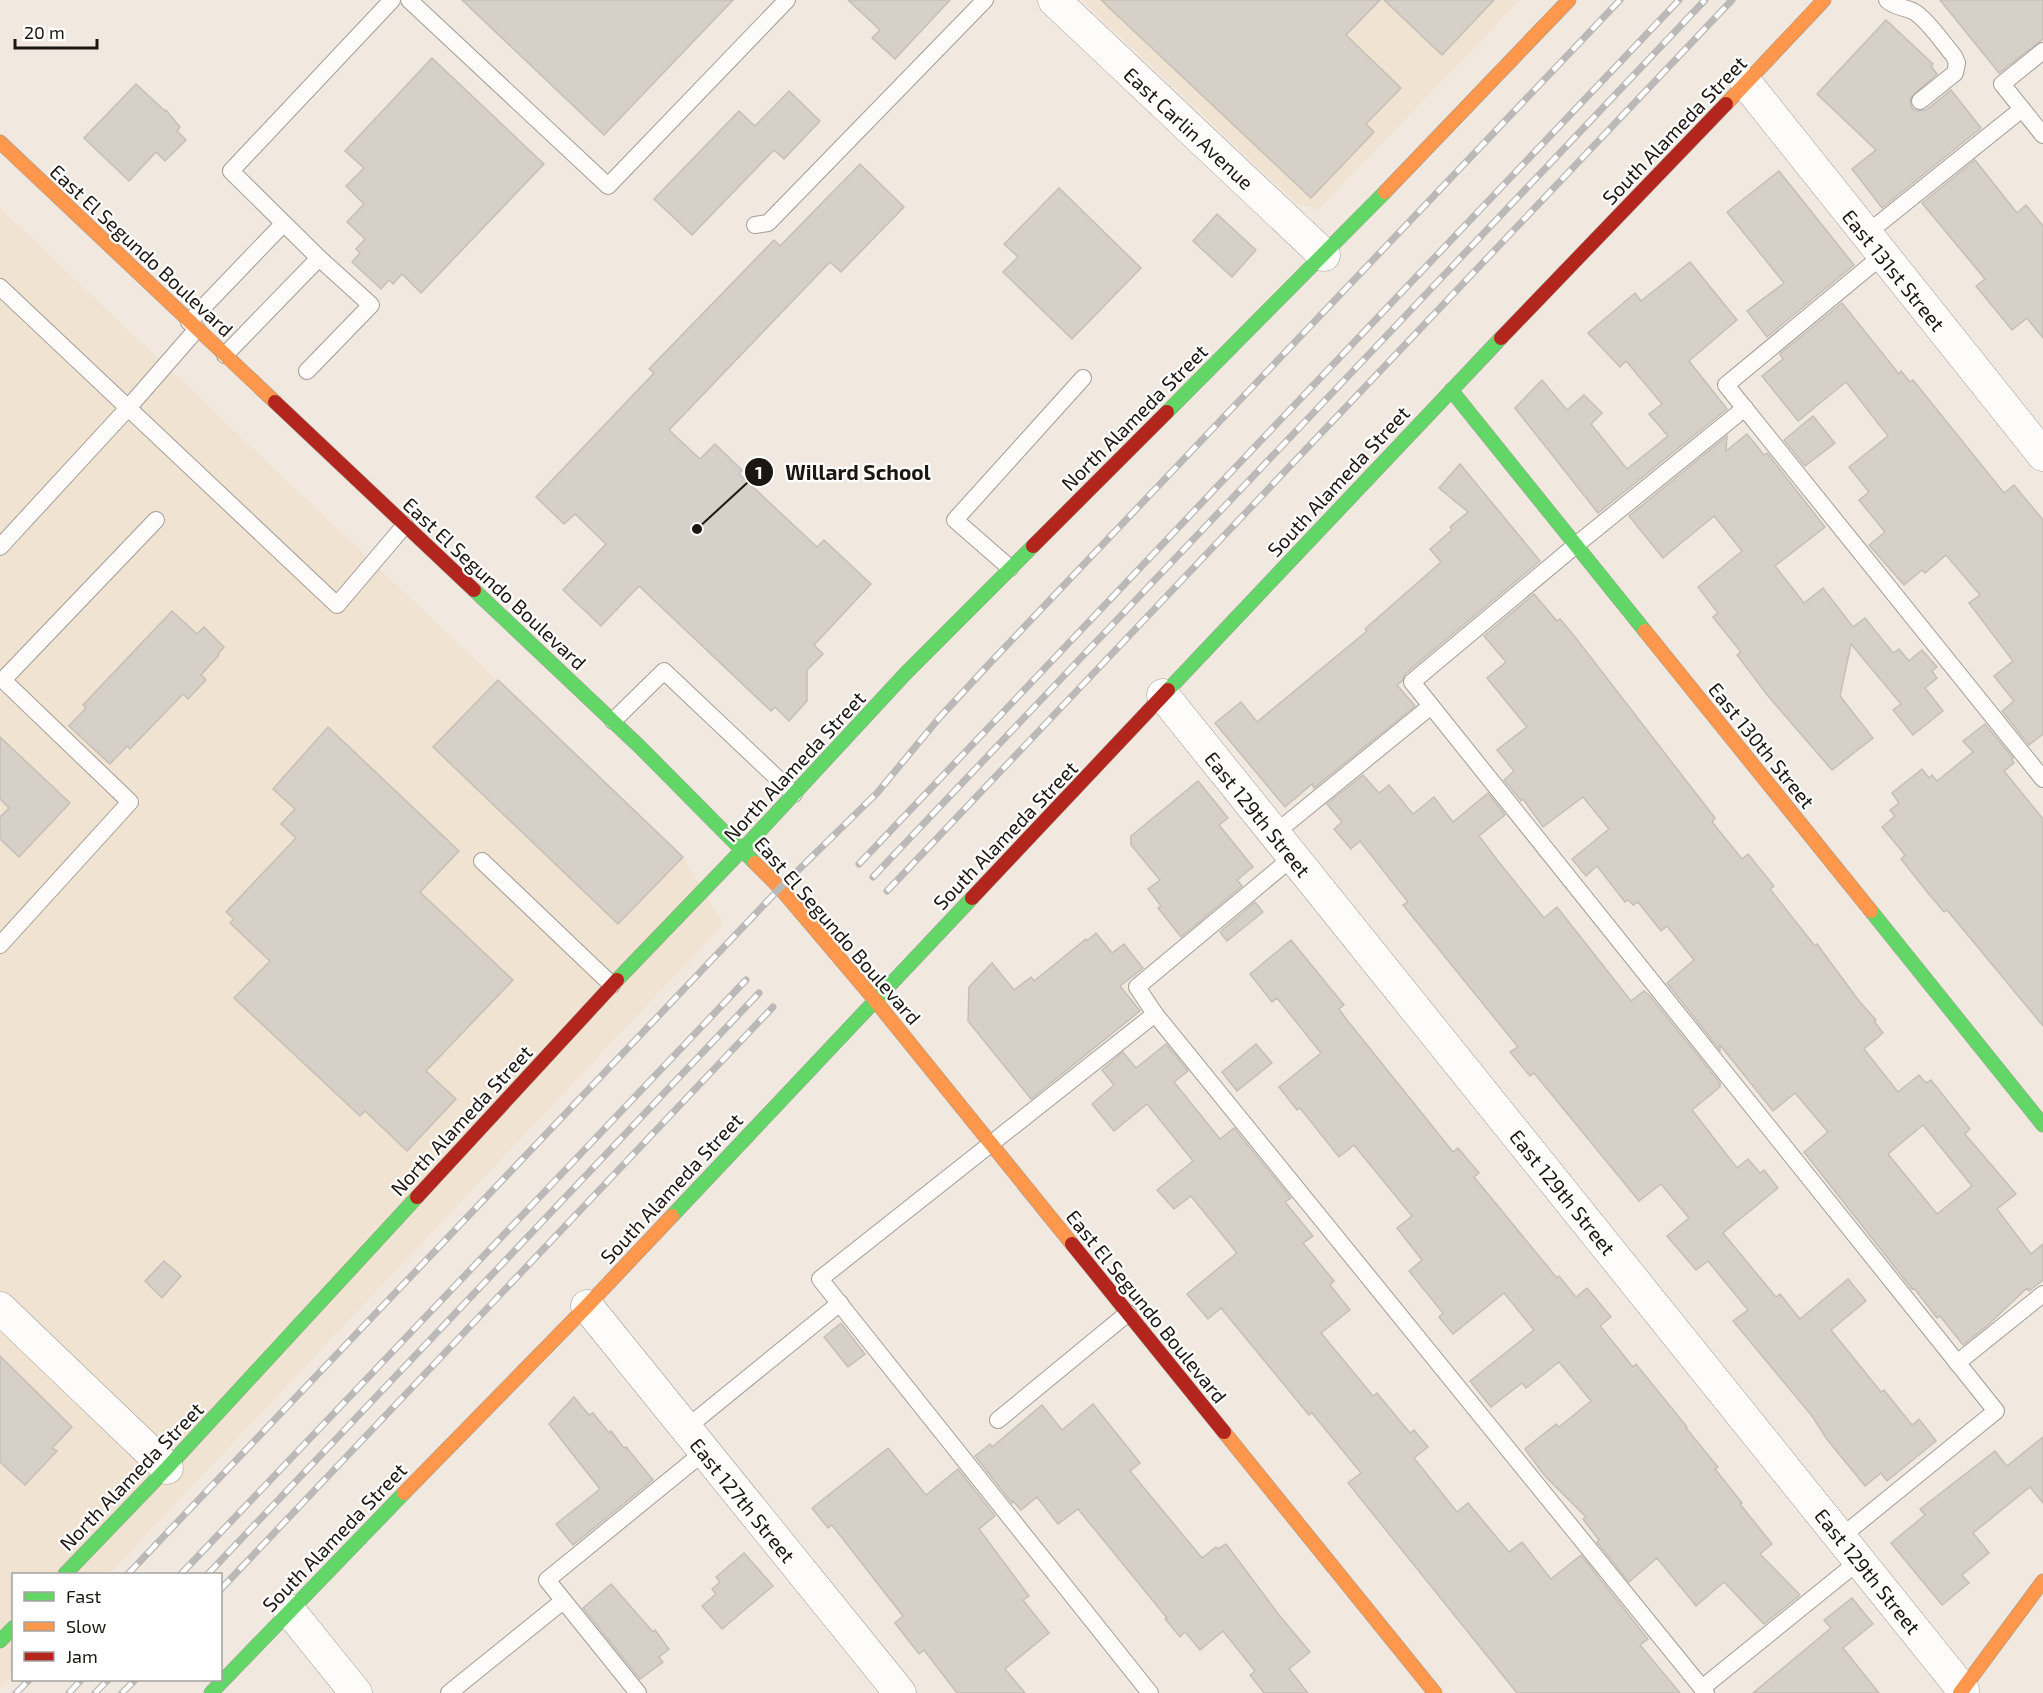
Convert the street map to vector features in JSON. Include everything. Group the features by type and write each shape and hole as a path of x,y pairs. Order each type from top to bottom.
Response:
{"street":[{"name":"East Carlin Avenue","path":"1054,0 1324,255"},
{"name":"North Alameda Street","path":"66,1573 167,1468 612,986 906,673 1324,255 1569,0"},
{"name":"South Alameda Street","path":"211,1693 289,1610 587,1306 874,999 1057,810 1451,390 1824,0"},
{"name":"East 131st Street","path":"1746,83 2043,455"},
{"name":"East El Segundo Boulevard","path":"0,142 613,721 780,888 874,999 1435,1693"},
{"name":"East 130th Street","path":"1451,390 2043,1125"},
{"name":"East 129th Street","path":"1163,695 1962,1691"},
{"name":"East 127th Street","path":"587,1306 900,1693"},
{"path":"0,1308 167,1468"},
{"path":"1962,1691 2043,1581"},
{"path":"289,1610 356,1693"},
{"path":"0,1641 12,1629"}],"lane":[{"path":"307,371 371,305 319,258 231,171 392,0"},
{"path":"409,0 608,186 787,0"},
{"path":"755,225 768,223 985,0"},
{"path":"1887,0 1896,7 1909,8 1921,17 1954,56 1957,63 1955,73 1920,101"},
{"path":"2043,51 2002,84 2043,135"},
{"path":"2022,109 1726,385 2043,779"},
{"path":"0,547 128,408 193,325 284,224"},
{"path":"225,355 319,258"},
{"path":"0,286 337,604 405,525"},
{"path":"1010,568 955,520 1083,378"},
{"path":"1431,706 1137,987 1155,1014 1704,1691 1996,1411 1412,682 1745,408"},
{"path":"0,945 130,802 3,680 4,671 156,520"},
{"path":"613,721 664,671 794,794"},
{"path":"482,861 612,986"},
{"path":"1150,1693 820,1279 1155,1014"},
{"path":"1957,1363 2043,1294"},
{"path":"638,1693 548,1580 840,1303"},
{"path":"998,1420 1128,1313"},
{"path":"449,1693 563,1601"}],"shaded area":[{"path":"1082,0 1520,0 1319,209 1297,204"},
{"path":"0,208 683,857 724,924 110,1573 12,1573 12,1676 0,1689"}],"building":[{"path":"462,0 733,0 604,135"},
{"path":"848,0 950,0 895,59 872,38 880,30"},
{"path":"1101,0 1380,0 1346,35 1401,88 1366,124 1374,132 1311,198"},
{"path":"1384,0 1494,0 1442,55"},
{"path":"1940,0 2043,0 2043,39 1999,73"},
{"path":"1886,20 1933,64 1931,66 1937,74 1911,97 1912,108 1917,111 1926,110 1951,90 1981,128 1882,208 1852,169 1876,150 1817,94"},
{"path":"432,58 544,164 421,293 402,274 393,284 389,280 381,289 352,262 360,253 356,249 365,239 347,222 364,204 346,186 364,168 345,151"},
{"path":"136,84 166,110 180,127 177,131 186,140 165,161 156,152 129,181 84,138"},
{"path":"789,91 820,121 784,159 774,150 692,235 654,199 739,111 755,126"},
{"path":"1975,160 2017,213 2026,205 2043,226 2043,338 2027,318 2012,330 1976,286 1985,279 1922,203"},
{"path":"860,164 904,207 841,272 830,262 669,430 700,459 715,444 742,470 739,474 817,547 824,540 871,584 814,645 823,654 807,670 807,701 789,721 775,707 771,711 639,586 601,626 563,590 606,544 575,514 564,524 536,497 654,373 649,369 774,240 780,246"},
{"path":"1779,171 1854,265 1767,337 1747,311 1784,283 1727,212"},
{"path":"1059,188 1141,268 1072,339 1003,272 1018,257 1004,244"},
{"path":"1217,214 1256,250 1232,277 1193,241"},
{"path":"1690,262 1737,320 1689,361 1727,409 1598,513 1515,408 1542,380 1567,410 1584,395 1602,413 1591,424 1627,469 1668,436 1649,414 1662,404 1626,361 1620,367 1588,333 1635,293 1641,301"},
{"path":"1842,303 1899,374 1901,371 1910,382 1913,380 2004,493 2014,485 2043,520 2043,734 2029,745 2002,711 2014,701 1994,676 2013,661 1969,603 1980,595 1946,555 1925,573 1922,570 1904,585 1869,545 1885,532 1859,500 1869,492 1849,467 1888,436 1846,382 1798,421 1762,376 1783,359 1780,354"},
{"path":"1813,416 1835,443 1805,466 1784,440"},
{"path":"1747,434 1764,455 1767,453 1825,527 1775,566 1804,603 1823,588 1853,627 1865,618 1893,653 1899,649 1909,661 1922,650 1937,667 1932,671 1937,678 1925,688 1943,711 1913,735 1893,710 1901,704 1851,644 1840,696 1873,738 1832,770 1768,696 1737,655 1741,652 1713,617 1718,613 1698,587 1742,551 1714,516 1663,558 1629,516 1727,436 1726,451"},
{"path":"1460,464 1540,561 1405,674 1397,685 1415,706 1314,788 1312,784 1285,807 1215,723 1241,702 1257,722 1367,631 1365,629 1441,562 1430,549 1452,530 1450,527 1468,512 1439,488"},
{"path":"1534,594 1557,621 1560,619 1715,818 1712,822 1742,859 1748,854 1774,886 1770,889 1815,946 1817,944 1876,1020 1874,1021 1883,1033 1864,1049 1898,1092 1919,1075 1926,1083 1931,1080 1970,1129 1965,1134 2016,1194 1997,1209 2031,1254 2043,1244 2043,1280 2029,1291 2027,1288 1963,1345 1940,1316 1937,1318 1914,1288 1912,1289 1804,1152 1828,1132 1795,1093 1773,1111 1720,1045 1720,1050 1667,983 1694,960 1667,926 1661,931 1638,902 1633,905 1628,900 1625,902 1597,866 1586,876 1572,859 1609,829 1583,797 1543,827 1523,799 1521,801 1504,780 1514,771 1497,750 1527,727 1487,678 1506,662 1484,636","holes":["1923,1125 1972,1186 1937,1214 1888,1154"]},
{"path":"172,611 197,634 204,627 224,647 201,675 206,680 188,699 183,694 130,749 127,746 110,764 69,726 86,708 83,705"},
{"path":"498,680 683,857 618,924 433,747"},
{"path":"1985,724 2013,758 2014,763 2004,771 2043,819 2043,1026 1947,910 1944,912 1928,893 1901,859 1905,855 1882,827 1895,816 1890,810 1899,803 1892,793 1922,769 1929,778 1932,775 1937,781 1973,752 1963,741"},
{"path":"328,727 459,851 420,892 513,980 426,1071 456,1099 407,1151 365,1111 360,1116 234,998 270,961 230,923 234,919 226,912 296,838 281,824 295,809 273,789"},
{"path":"0,737 70,803 19,857 0,839 0,817 9,808 0,799"},
{"path":"1363,775 1379,793 1389,785 1413,814 1434,797 1453,822 1488,793 1505,815 1479,836 1498,861 1544,918 1557,907 1631,1001 1644,991 1650,996 1720,1083 1720,1087 1692,1110 1737,1168 1748,1159 1760,1173 1764,1170 1778,1188 1723,1233 1776,1297 1780,1294 1800,1319 1848,1279 1866,1301 1831,1330 1881,1392 1884,1390 1912,1425 1919,1419 1936,1441 1887,1481 1881,1473 1865,1486 1826,1438 1812,1416 1733,1321 1748,1310 1708,1261 1696,1270 1667,1236 1689,1218 1661,1184 1639,1201 1534,1073 1530,1076 1510,1052 1518,1047 1403,905 1408,902 1360,841 1351,849 1334,829 1342,822 1327,804"},
{"path":"1198,781 1228,818 1219,825 1253,867 1237,880 1242,886 1181,937 1158,908 1161,906 1148,889 1160,880 1131,845 1131,836"},
{"path":"1255,902 1263,912 1227,941 1220,932"},
{"path":"1096,933 1112,953 1124,944 1143,968 1120,986 1140,1011 1031,1099 968,1021 969,987 992,963 1014,990 1031,977 1034,981"},
{"path":"1291,940 1344,1005 1339,1009 1347,1020 1453,1152 1458,1148 1479,1173 1474,1177 1557,1278 1559,1276 1576,1297 1587,1288 1611,1317 1600,1326 1633,1367 1636,1364 1687,1427 1718,1467 1715,1469 1742,1503 1740,1504 1772,1544 1760,1554 1800,1595 1764,1624 1724,1582 1696,1606 1657,1558 1629,1582 1597,1542 1599,1540 1583,1519 1586,1517 1545,1476 1525,1449 1556,1424 1559,1427 1591,1401 1559,1362 1526,1388 1522,1383 1491,1407 1470,1381 1534,1330 1504,1293 1453,1334 1439,1317 1443,1313 1409,1271 1422,1260 1397,1228 1412,1216 1354,1145 1339,1157 1300,1108 1297,1110 1279,1087 1321,1053 1277,998 1272,1002 1250,974"},
{"path":"1166,1044 1188,1071 1174,1082 1220,1139 1234,1128 1291,1198 1285,1202 1313,1236 1303,1243 1334,1281 1330,1285 1350,1310 1321,1333 1373,1396 1377,1393 1410,1433 1414,1430 1428,1447 1414,1458 1457,1512 1468,1503 1509,1552 1522,1542 1551,1579 1581,1555 1648,1639 1640,1645 1680,1693 1517,1693 1348,1483 1361,1473 1312,1413 1309,1415 1221,1308 1208,1319 1187,1294 1237,1253 1191,1196 1174,1209 1157,1190 1193,1161 1147,1104 1114,1131 1092,1104 1114,1085 1102,1070 1123,1052 1136,1068"},
{"path":"1256,1044 1272,1063 1237,1091 1222,1072"},
{"path":"164,1261 181,1276 162,1298 145,1281"},
{"path":"841,1323 865,1354 848,1367 824,1337"},
{"path":"0,1356 72,1427 52,1448 57,1451 25,1485 0,1462"},
{"path":"574,1397 589,1415 593,1413 609,1433 611,1431 653,1480 573,1545 556,1524 600,1489 549,1424"},
{"path":"1093,1404 1140,1463 1130,1471 1202,1558 1216,1547 1218,1549 1226,1544 1310,1652 1289,1669 1308,1693 1264,1693 1250,1675 1255,1671 1223,1631 1200,1650 1185,1632 1180,1637 1078,1509 1058,1524 1037,1497 1021,1510 1013,1501 1012,1503 975,1456 990,1444 992,1447 1042,1405 1062,1430"},
{"path":"2043,1437 2043,1503 2030,1487 1973,1533 1989,1553 1962,1575 1969,1583 1942,1605 1891,1543 1925,1515 1920,1509 1995,1451 2007,1466"},
{"path":"888,1448 926,1495 958,1469 995,1516 979,1529 1029,1596 1023,1600 1049,1633 1005,1669 1025,1693 957,1693 924,1650 919,1654 895,1623 903,1616 832,1525 828,1528 812,1508"},
{"path":"744,1553 773,1586 722,1629 702,1606 716,1594 712,1589 720,1582 716,1577"},
{"path":"611,1584 653,1632 655,1630 669,1649 659,1657 663,1662 640,1679 583,1608"},
{"path":"1852,1598 1873,1624 1843,1648 1879,1693 1753,1693 1831,1628 1824,1620"}],"railway":[{"path":"129,1573 780,888 877,793 940,717 991,662 1620,0"},
{"path":"859,864 1679,0"},
{"path":"873,877 1705,0"},
{"path":"887,891 1732,0"},
{"path":"182,1573 746,980"},
{"path":"209,1573 759,993"},
{"path":"222,1588 773,1007"},
{"path":"16,1693 28,1681"},
{"path":"69,1693 80,1681"},
{"path":"95,1693 107,1681"},
{"path":"122,1693 134,1681"}],"traffic: fast":[{"path":"1167,412 1385,192"},
{"path":"1168,690 1501,338"},
{"path":"1451,390 1645,631"},
{"path":"617,980 743,849 906,673 1033,546"},
{"path":"474,590 640,747 755,863"},
{"path":"672,1216 972,898"},
{"path":"1871,911 2043,1125"},
{"path":"66,1573 167,1468 417,1197"},
{"path":"211,1693 404,1493"},
{"path":"0,1641 12,1629"}],"traffic: slow":[{"path":"1385,192 1569,0"},
{"path":"1726,104 1824,0"},
{"path":"0,142 275,402"},
{"path":"1645,631 1871,911"},
{"path":"755,863 780,888 874,999 1072,1244"},
{"path":"404,1493 672,1216"},
{"path":"1224,1432 1435,1693"},
{"path":"1960,1693 2043,1581"}],"traffic: jam":[{"path":"1501,338 1726,104"},
{"path":"275,402 474,590"},
{"path":"1033,546 1167,412"},
{"path":"972,898 1168,690"},
{"path":"417,1197 617,980"},
{"path":"1072,1244 1224,1432"}],"place":[{"name":"Willard School","path":"697,529"}]}
